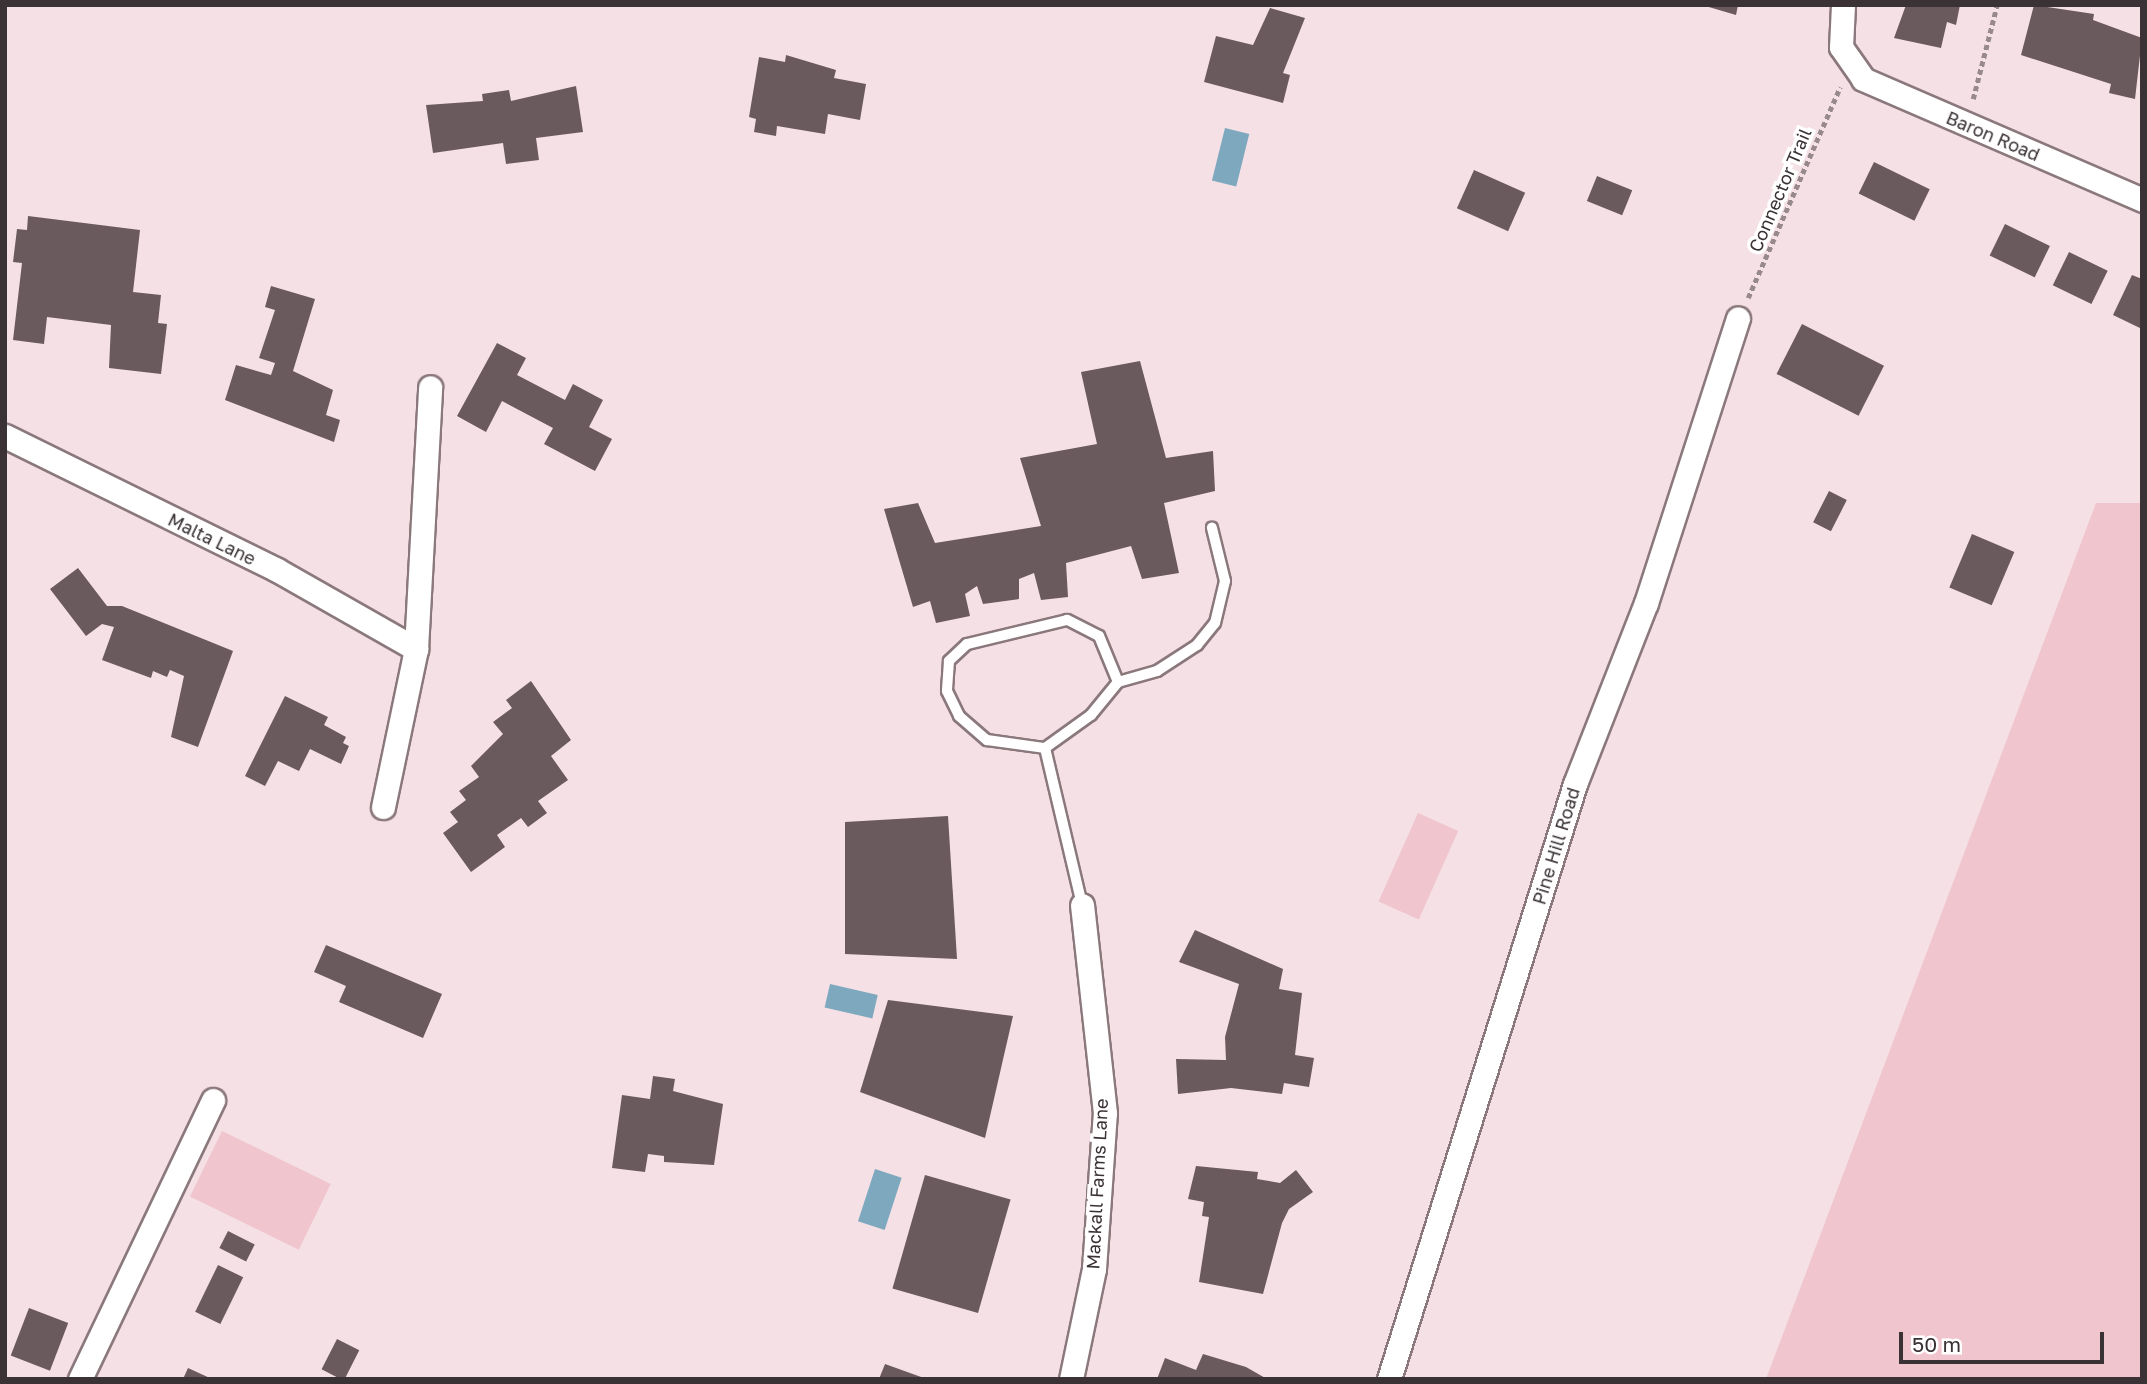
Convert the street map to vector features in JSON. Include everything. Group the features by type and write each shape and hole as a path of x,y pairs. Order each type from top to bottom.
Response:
{"street":[{"path":"1843,5 1839,26 1850,65"},
{"name":"Baron Road","path":"1850,65 1877,86 2142,200"},
{"name":"Pine Hill Road","path":"1389,1379 1576,783 1646,603 1737,323"},
{"path":"383,807 416,649 430,387"},
{"name":"Malta Lane","path":"5,436 277,570 416,649"},
{"name":"Mackall Farms Lane","path":"1071,1379 1094,1269 1105,1113 1083,905"},
{"path":"80,1379 213,1100"}],"lane":[{"path":"1118,682 1099,636 1067,620 967,644 949,661 947,691 959,716 987,740 1045,748 1091,715 1118,682 1157,671 1197,645 1214,624 1225,581 1212,528"},
{"path":"1045,748 1083,905"}],"path":[{"path":"1967,125 1997,5"},
{"name":"Connector Trail","path":"1737,323 1850,65"}],"shaded area":[{"path":"2096,503 2142,503 2142,1379 1766,1379"},
{"path":"1418,813 1458,831 1419,920 1379,902"},
{"path":"222,1131 331,1184 299,1250 190,1197"}],"water":[{"path":"1225,128 1249,134 1236,186 1212,180"},
{"path":"830,984 878,995 872,1018 825,1007"},
{"path":"875,1169 902,1178 885,1230 858,1221"}],"building":[{"path":"1702,5 1738,5 1736,15"},
{"path":"1906,5 1960,5 1956,25 1947,22 1941,48 1894,38"},
{"path":"2034,5 2094,14 2093,20 2142,38 2135,99 2109,93 2111,84 2021,55"},
{"path":"1270,8 1305,18 1283,73 1290,75 1283,103 1204,82 1216,36 1253,45"},
{"path":"786,55 836,70 834,78 866,84 860,120 828,114 825,134 777,126 776,136 754,132 756,119 749,117 759,57 785,62"},
{"path":"576,86 583,132 536,138 539,160 506,164 503,143 433,153 426,105 483,101 482,94 509,90 511,101"},
{"path":"1874,162 1930,189 1914,221 1859,193"},
{"path":"1474,170 1525,193 1508,231 1457,208"},
{"path":"1597,176 1632,190 1622,215 1587,201"},
{"path":"28,216 140,230 133,292 161,295 158,323 167,324 161,374 109,368 111,325 47,317 44,344 13,340 22,263 13,262 17,229 27,230"},
{"path":"2005,224 2050,246 2035,277 1990,255"},
{"path":"2069,252 2108,271 2091,304 2053,285"},
{"path":"2132,275 2142,279 2142,329 2113,315"},
{"path":"271,286 315,299 293,371 333,390 326,415 340,420 334,442 225,400 236,365 271,375 275,363 259,358 275,310 265,307"},
{"path":"1802,324 1884,366 1859,416 1777,374"},
{"path":"497,343 526,358 517,375 565,400 573,384 603,400 589,427 612,439 595,471 544,444 553,428 502,401 486,432 457,416"},
{"path":"1140,361 1166,458 1213,451 1215,491 1164,503 1179,573 1142,579 1131,546 1066,563 1068,597 1041,600 1034,573 1019,579 1019,599 983,604 977,586 965,594 970,616 936,623 930,601 913,607 884,509 918,503 935,543 1041,526 1020,458 1097,444 1081,372"},
{"path":"1829,491 1847,500 1831,531 1813,522"},
{"path":"1972,534 2014,552 1992,605 1949,587"},
{"path":"78,568 107,606 122,606 233,651 198,747 171,737 184,676 170,670 167,677 153,671 151,678 102,660 114,627 102,624 86,636 50,589"},
{"path":"531,681 571,740 551,756 568,780 538,801 547,813 528,827 521,818 497,835 505,847 471,872 443,833 458,822 450,812 466,800 459,791 479,777 471,766 503,734 493,722 512,708 506,700"},
{"path":"285,696 328,717 324,725 346,737 343,743 349,746 341,764 310,749 299,771 278,761 265,786 245,776"},
{"path":"948,816 957,959 845,954 845,822"},
{"path":"1195,930 1283,969 1279,989 1302,993 1295,1055 1314,1058 1309,1087 1284,1083 1282,1094 1231,1088 1178,1094 1176,1059 1226,1060 1225,1037 1239,984 1179,962"},
{"path":"326,945 442,994 423,1038 339,1002 346,986 314,972"},
{"path":"888,1000 1013,1016 985,1138 860,1092"},
{"path":"653,1076 675,1079 673,1091 723,1104 714,1165 664,1162 664,1156 648,1154 645,1172 612,1168 622,1095 650,1099"},
{"path":"1196,1166 1258,1172 1257,1179 1280,1183 1296,1170 1313,1192 1289,1209 1282,1223 1263,1294 1199,1282 1209,1217 1202,1216 1204,1202 1188,1199"},
{"path":"925,1175 1011,1200 978,1313 892,1288"},
{"path":"228,1231 255,1245 246,1262 219,1248"},
{"path":"218,1265 243,1277 220,1324 195,1312"},
{"path":"29,1308 68,1323 50,1371 11,1356"},
{"path":"337,1339 359,1350 345,1379 322,1369"},
{"path":"1203,1354 1246,1367 1267,1379 1157,1379 1165,1358 1196,1370"},
{"path":"885,1364 924,1378 924,1379 879,1379"},
{"path":"188,1368 212,1379 183,1379"}]}
